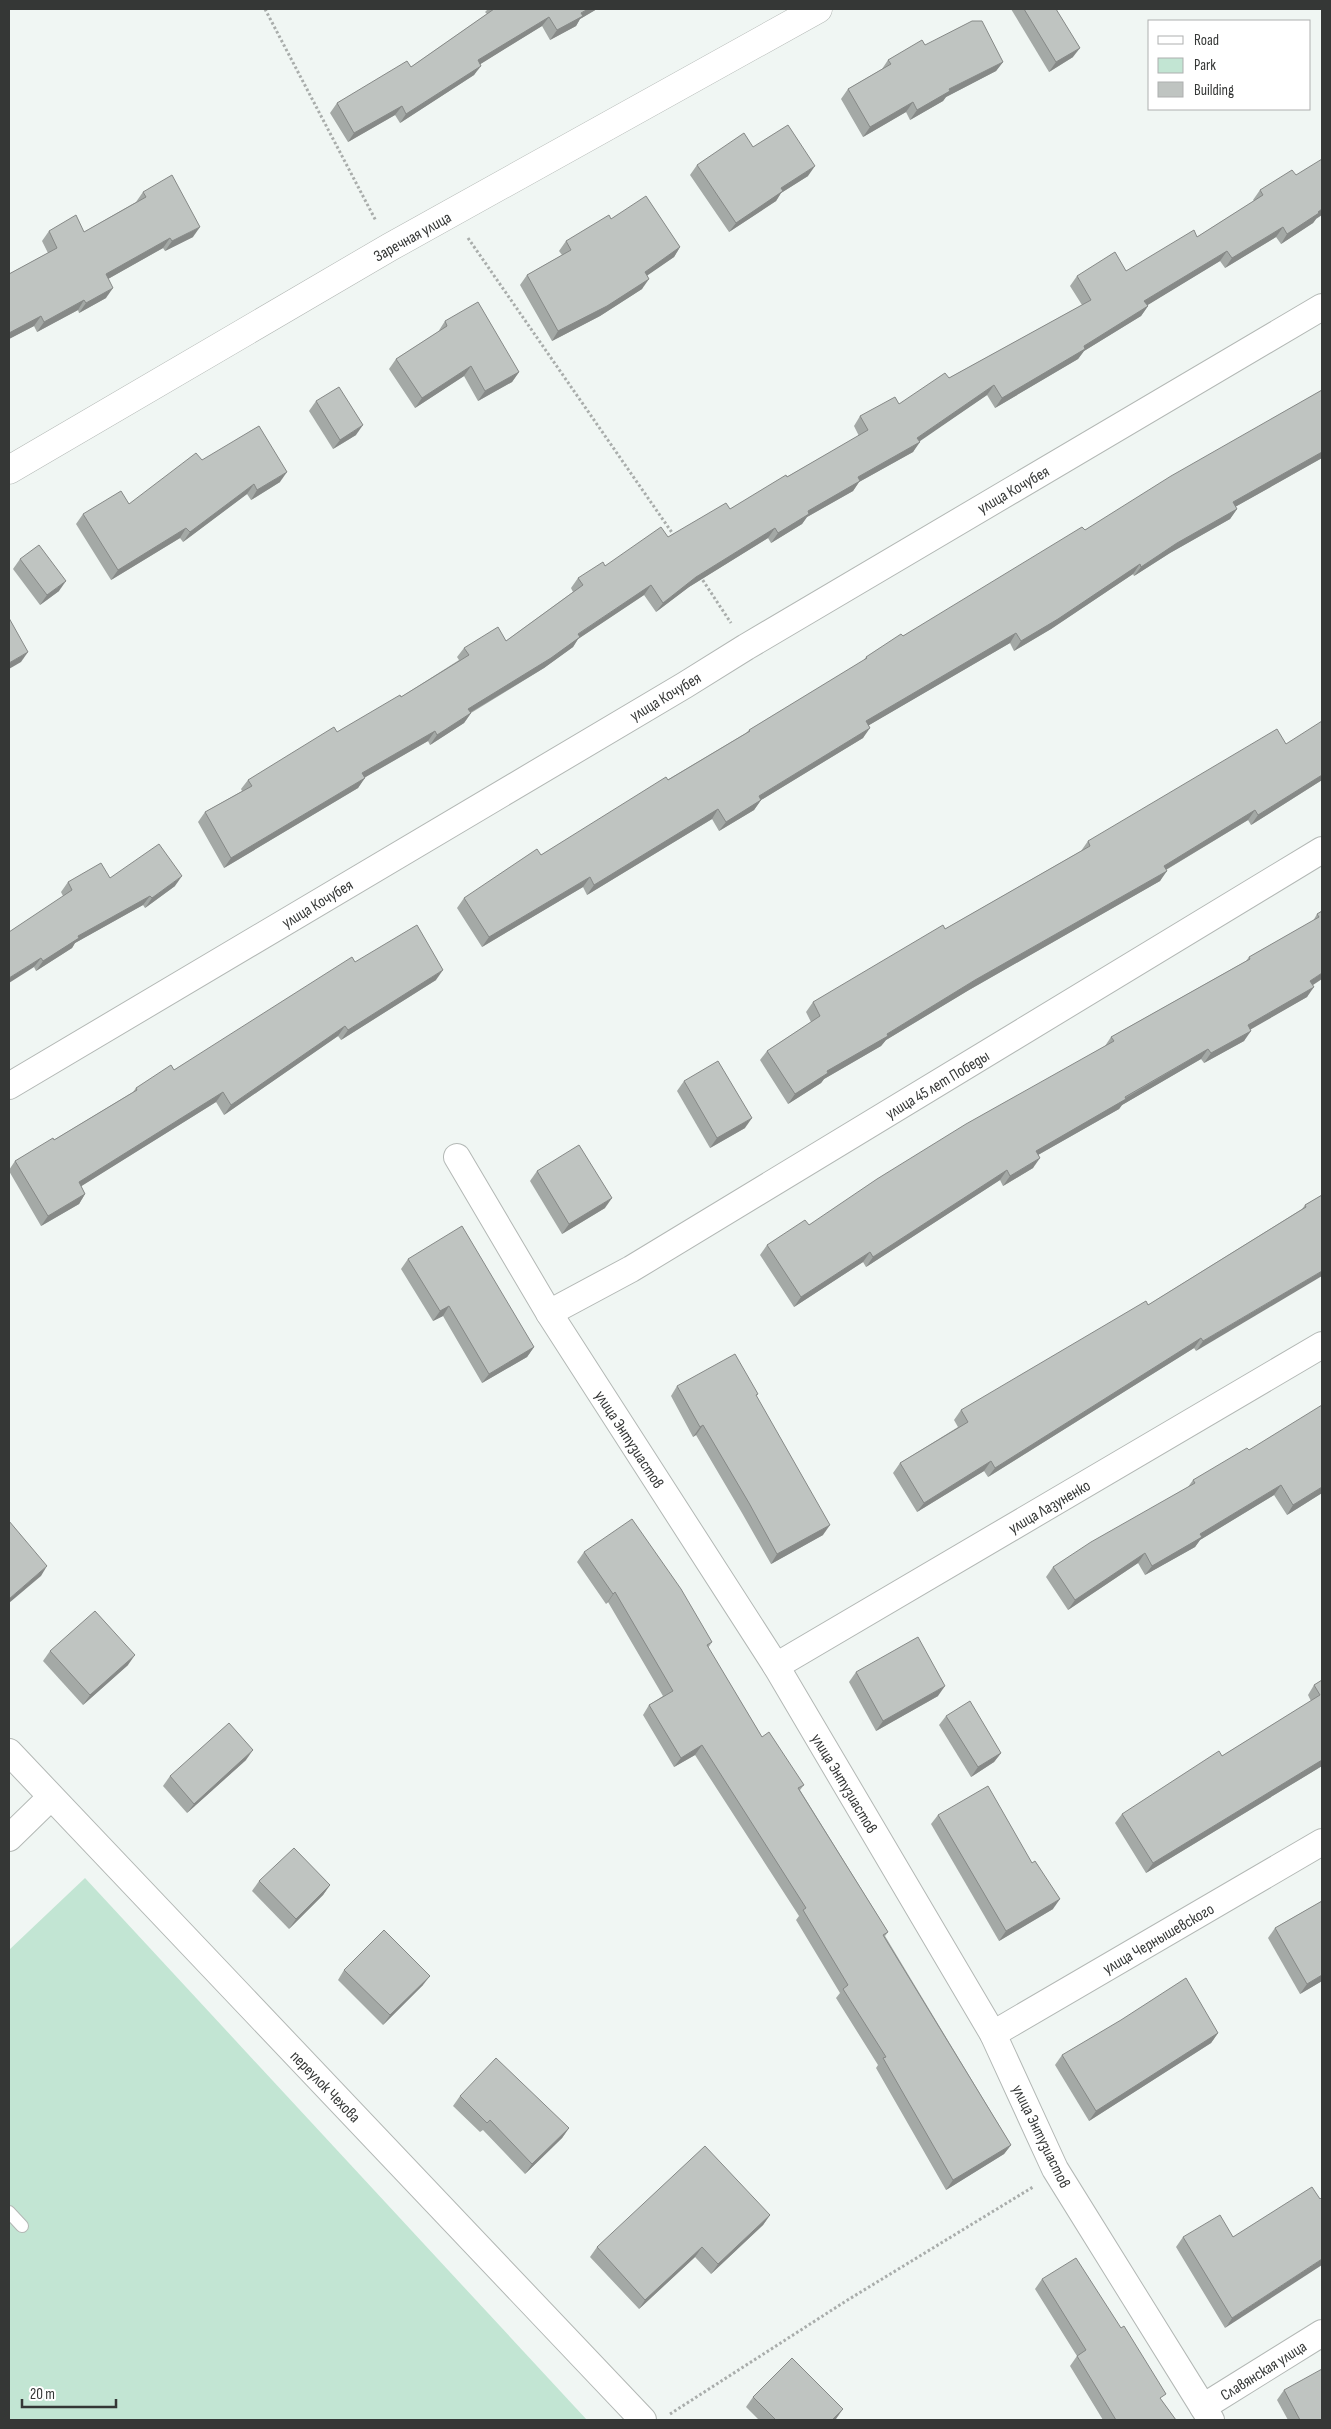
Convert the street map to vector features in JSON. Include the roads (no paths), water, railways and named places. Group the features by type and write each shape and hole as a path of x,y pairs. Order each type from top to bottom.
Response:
{"main road":[{"name":"Заречная улица","path":"9,470 390,247 818,9"}],"street":[{"name":"улица Кочубея","path":"9,1086 746,647 1322,308"},
{"name":"улица 45 лет Победы","path":"549,1314 631,1268 1322,850"},
{"name":"улица Энтузиастов","path":"457,1157 549,1314 776,1666 993,2034 1057,2172 1207,2413"},
{"name":"улица Лазуненко","path":"776,1666 1322,1345"},
{"name":"переулок Чехова","path":"9,1752 643,2420"},
{"path":"9,1838 50,1797"},
{"name":"улица Чернышевского","path":"993,2034 1322,1842"},
{"name":"Славянская улица","path":"1207,2413 1322,2333"}],"lane":[{"path":"9,2212 22,2226"}]}
